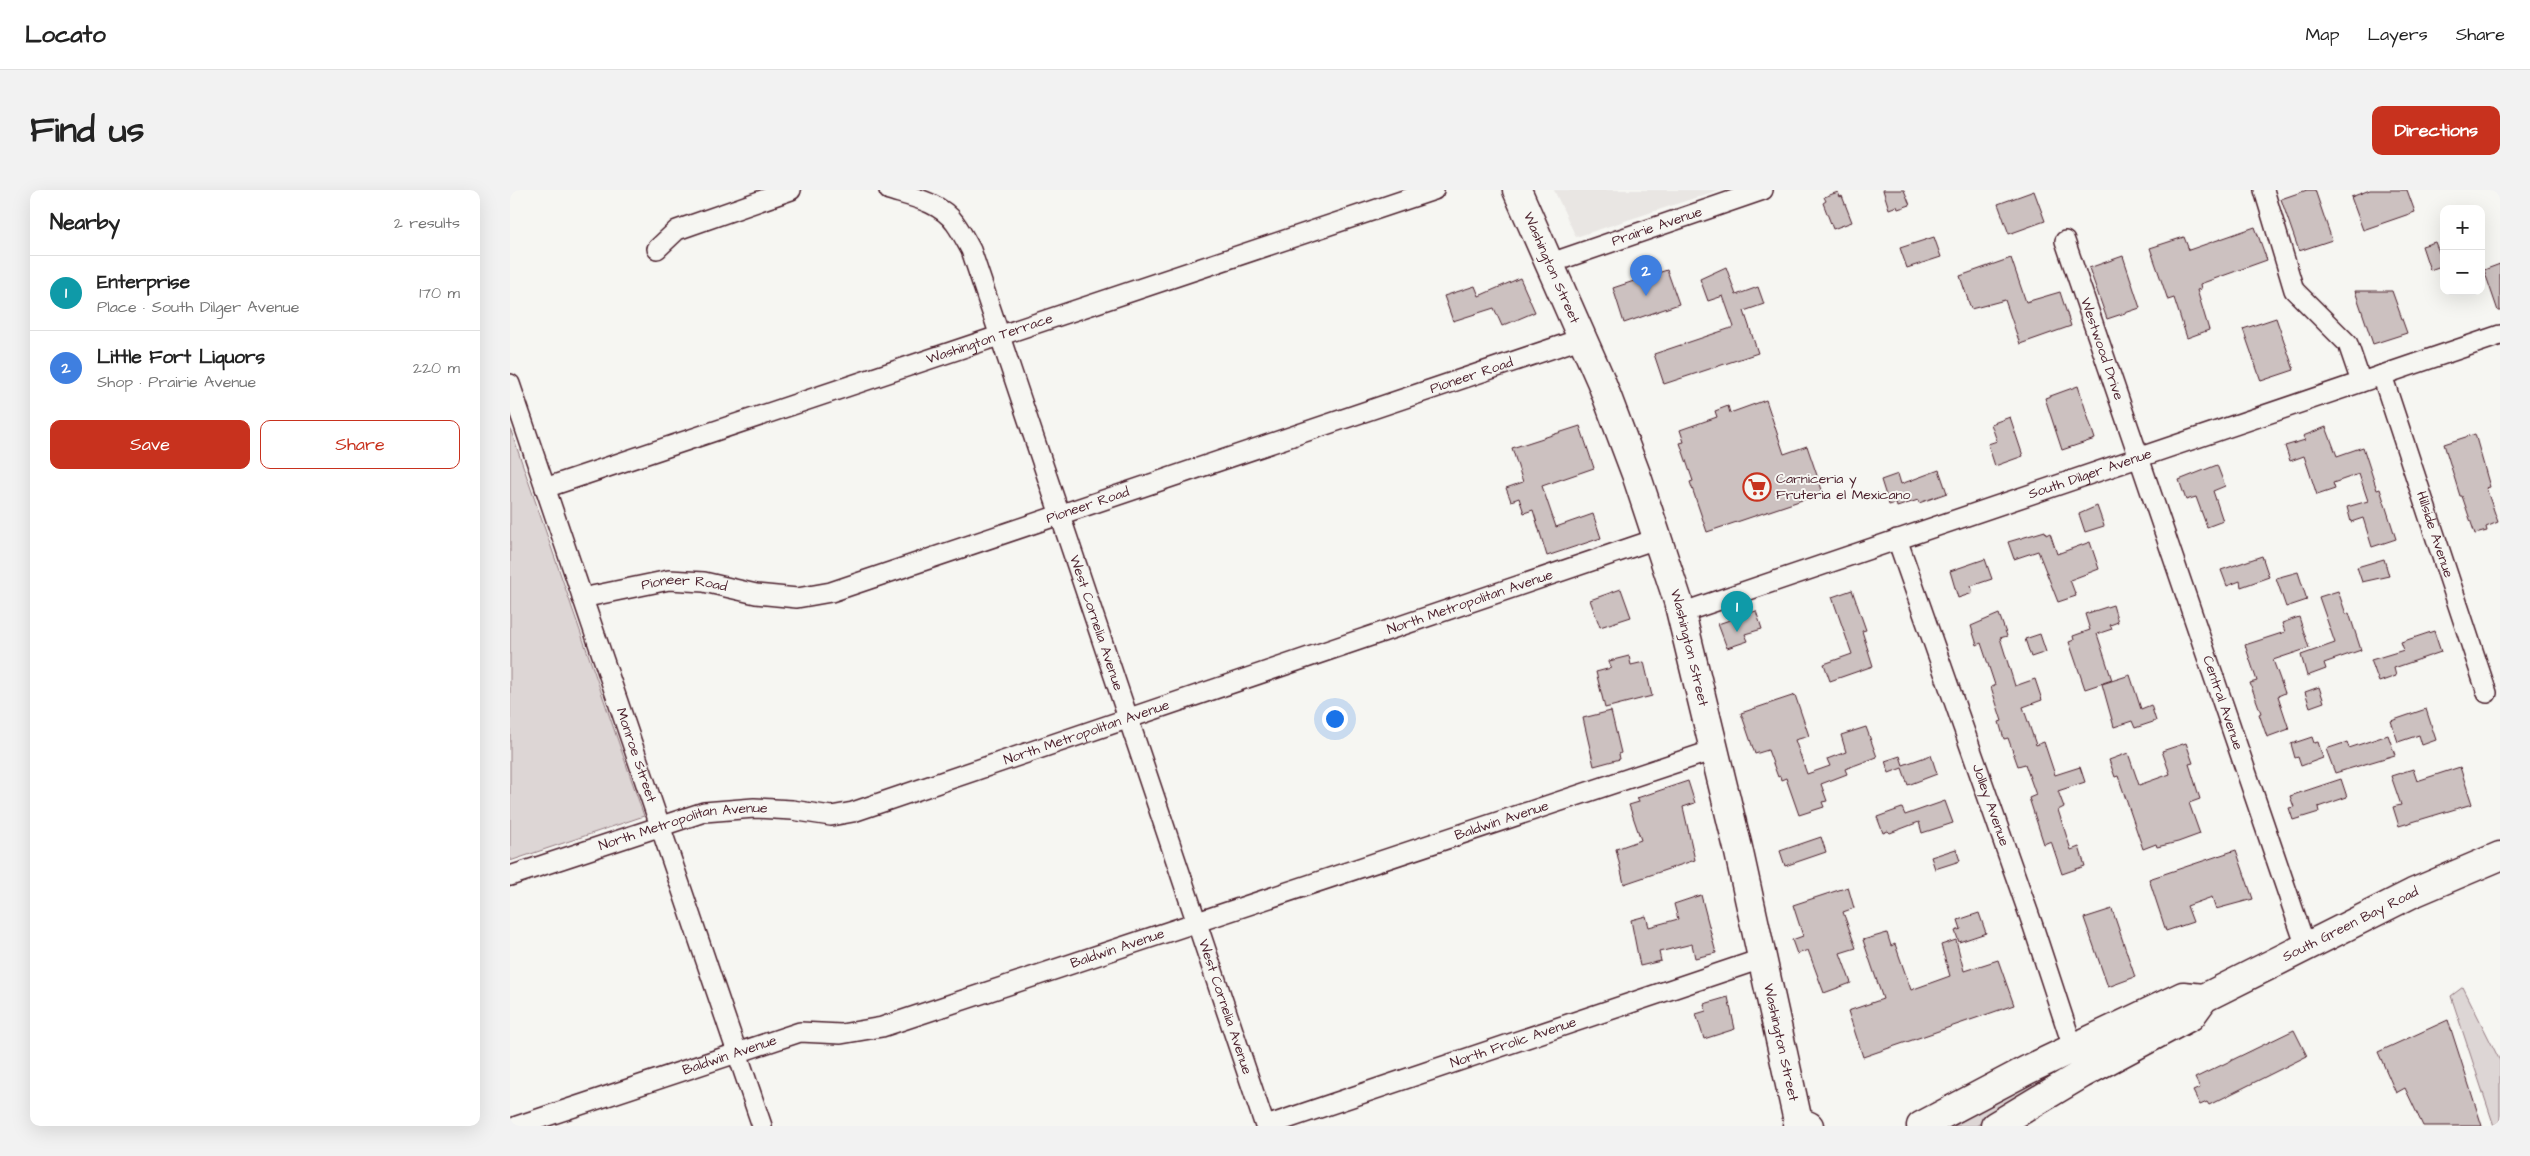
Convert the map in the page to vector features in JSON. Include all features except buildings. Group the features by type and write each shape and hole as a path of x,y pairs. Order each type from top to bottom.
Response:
{"main road":[{"name":"Washington Street","path":"1517,190 1583,338 1636,474 1681,613 1801,1125"},
{"name":"South Green Bay Road","path":"1995,1126 2082,1074 2191,1016 2204,998 2413,893 2500,856"},
{"name":"South Green Bay Road","path":"1921,1126 1982,1092 2182,996 2204,998"}],"street":[{"path":"657,249 677,230 791,190"},
{"name":"West Cornelia Avenue","path":"889,190 915,197 940,208 955,222 971,250 1266,1126"},
{"name":"Washington Terrace","path":"544,488 1434,190"},
{"name":"Prairie Avenue","path":"1551,263 1763,190"},
{"path":"2264,190 2294,290 2348,344 2361,382"},
{"name":"Westwood Drive","path":"2065,241 2140,457"},
{"name":"South Dilger Avenue","path":"1681,613 2500,335"},
{"name":"Pioneer Road","path":"582,598 669,580 704,582 756,594 797,598 831,592 1583,338"},
{"name":"Hillside Avenue","path":"2382,375 2487,693"},
{"name":"Monroe Street","path":"510,384 762,1126"},
{"name":"Central Avenue","path":"2140,457 2306,946"},
{"name":"North Metropolitan Avenue","path":"510,876 704,812 744,809 792,810 831,816 853,812 1656,539"},
{"name":"Jolley Avenue","path":"1897,539 2082,1074"},
{"name":"Baldwin Avenue","path":"517,1126 800,1032 841,1034 882,1027 1714,750"},
{"name":"North Frolic Avenue","path":"1266,1126 1762,959"}],"shaded area":[{"path":"1554,190 1719,190 1576,237"},
{"path":"510,428 644,816 510,861"},
{"path":"2463,987 2500,1061 2500,1126 2494,1126 2451,996"},
{"path":"2041,1074 2057,1074 1976,1126 1954,1126"}],"place":[{"name":"Little Fort Liquors","path":"1646,296"},
{"name":"Carniceria y Fruteria el Mexicano","path":"1757,487"},
{"name":"Enterprise","path":"1737,632"}]}
